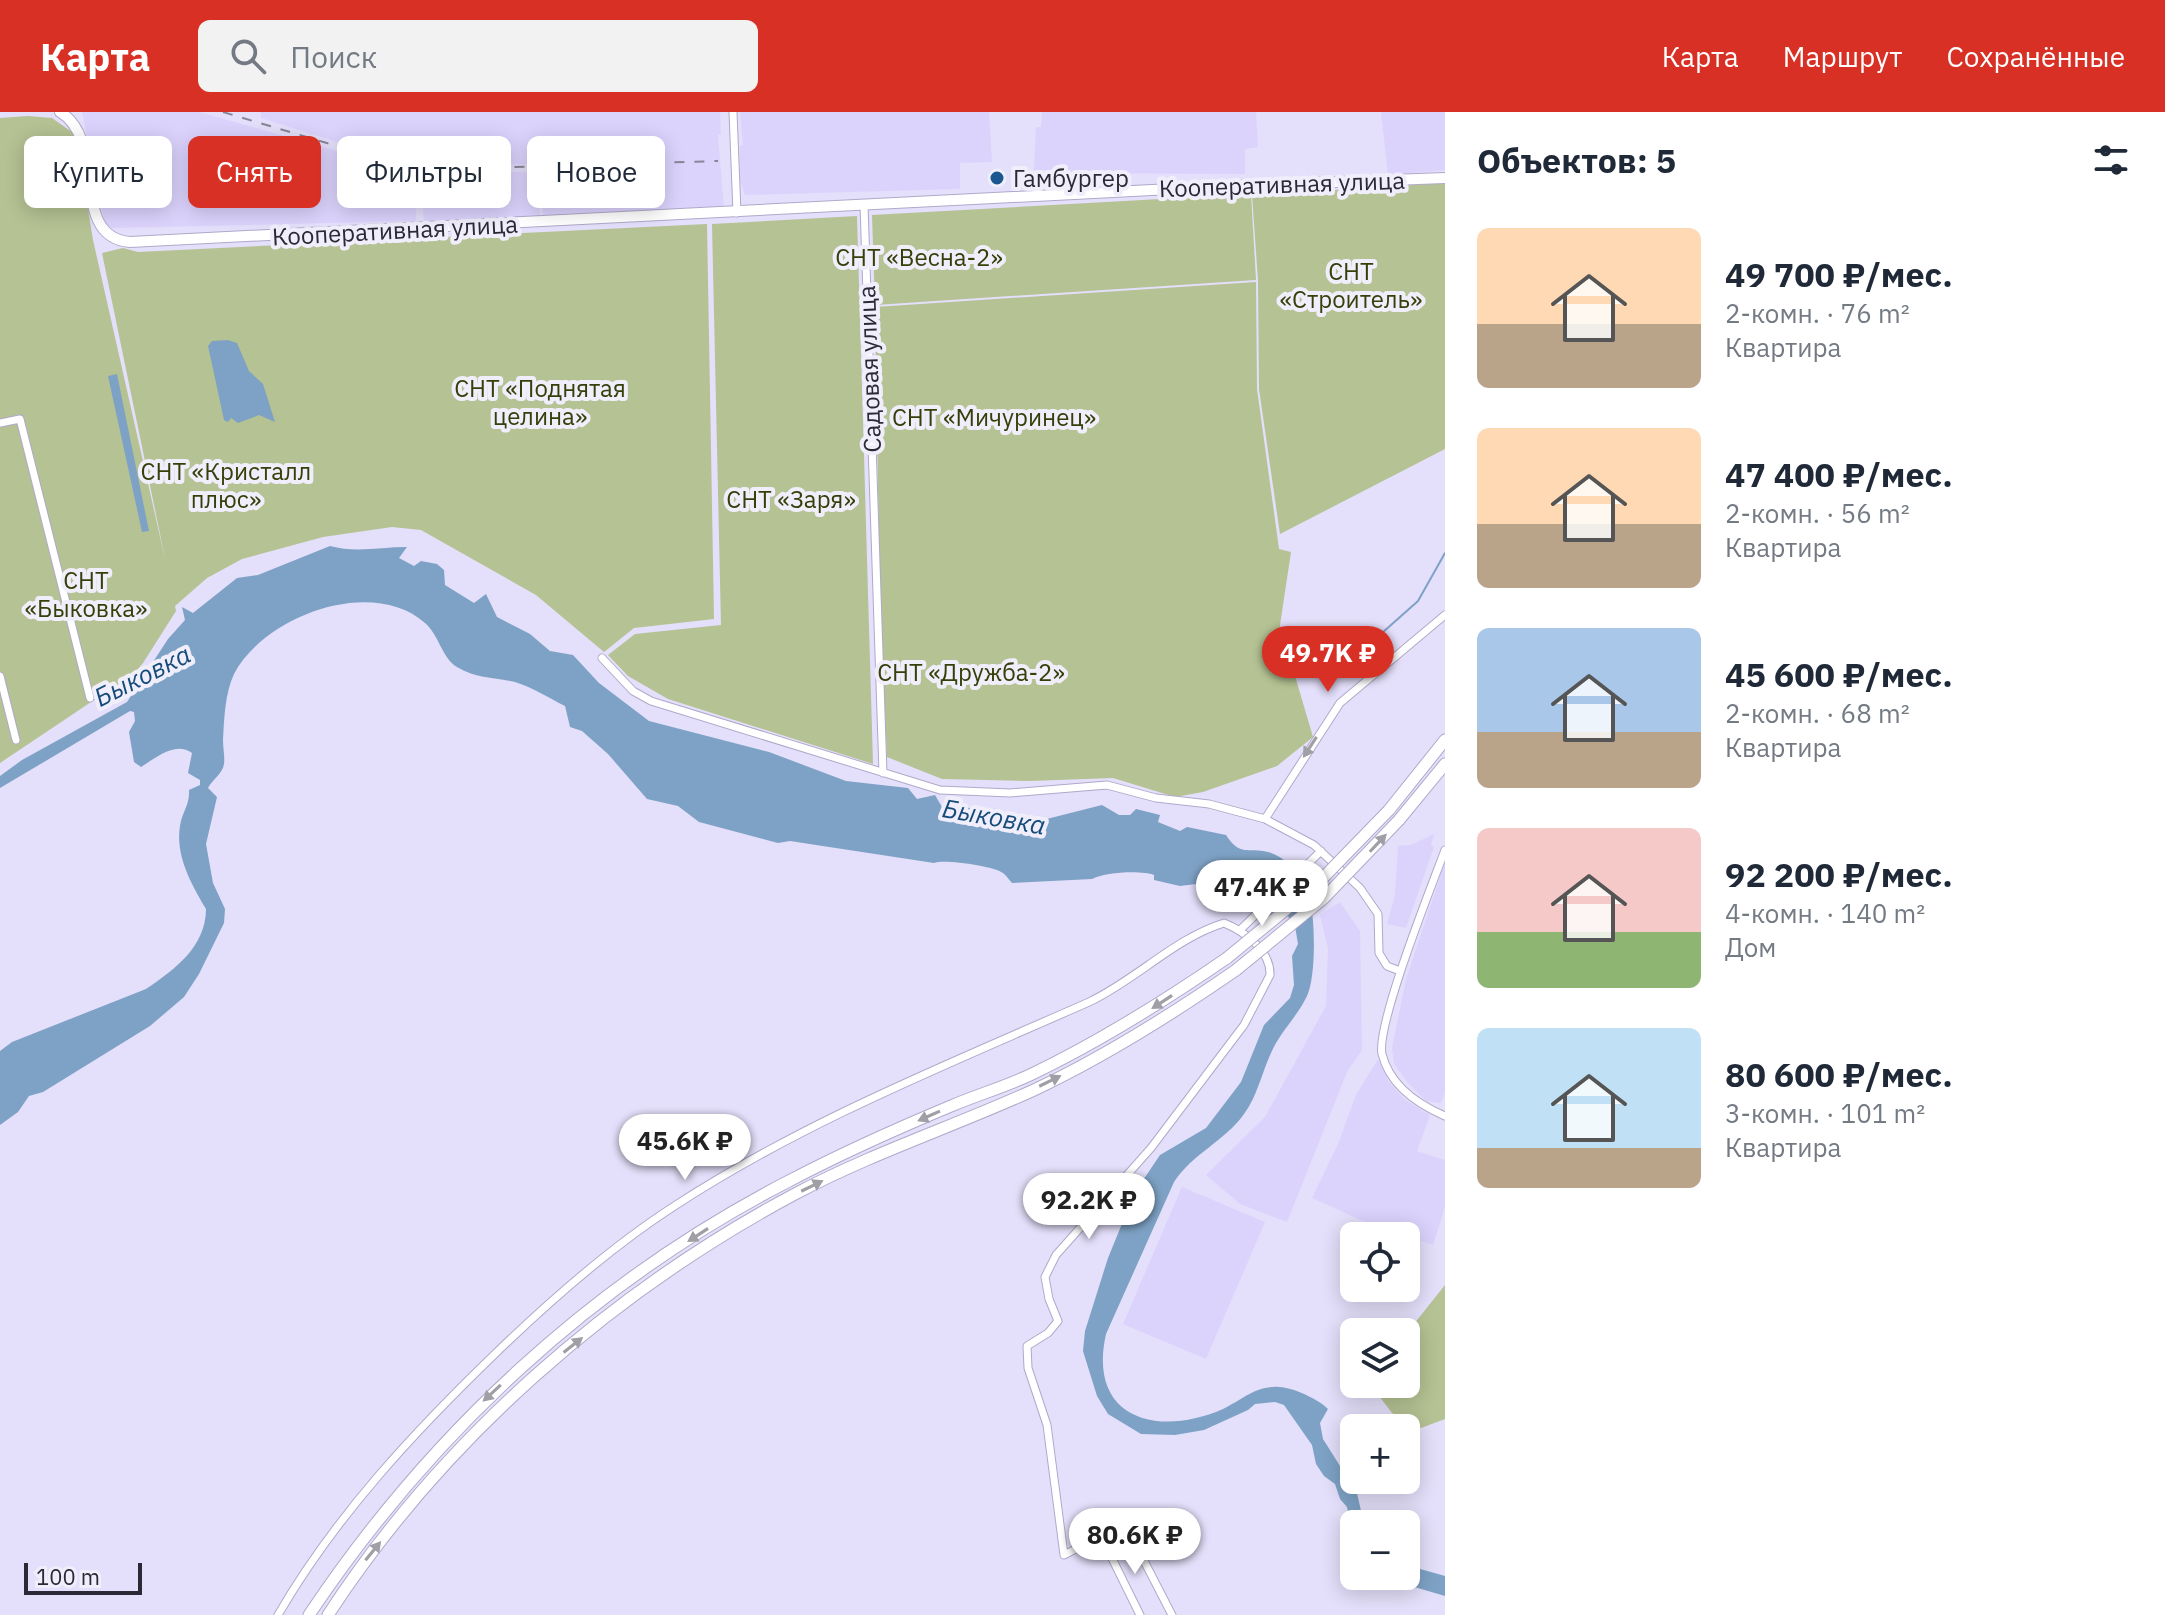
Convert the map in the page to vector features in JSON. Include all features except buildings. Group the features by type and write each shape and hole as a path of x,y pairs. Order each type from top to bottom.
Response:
{"main road":[{"name":"Кооперативная улица","path":"60,112 71,118 83,142 92,203 102,229 111,238 120,241 1445,178"},
{"path":"309,1615 344,1562 417,1471 487,1397 556,1336 656,1262 785,1182 939,1111 1026,1077 1104,1038 1162,1003 1227,958 1318,883 1389,810 1445,740"},
{"path":"328,1615 356,1572 429,1483 498,1411 567,1349 663,1276 794,1195 908,1141 1031,1091 1166,1019 1236,970 1324,898 1399,820 1445,764"}],"street":[{"path":"733,112 737,213"},
{"name":"Садовая улица","path":"864,205 883,773"},
{"path":"0,423 20,419 90,698"},
{"path":"1265,819 1340,703 1445,615"},
{"path":"602,658 633,691 651,701 940,790 975,793 1107,785 1156,798 1209,804 1265,819 1321,851 1360,888 1378,914 1379,953 1387,966 1400,971"},
{"path":"0,676 16,740"},
{"path":"1445,850 1400,971 1382,1053 1391,1077 1400,1087 1445,1116"},
{"path":"1240,930 1305,870 1321,851"},
{"path":"278,1615 352,1509 423,1423 557,1295 674,1206 765,1152 893,1089 1113,991 1206,928 1224,923 1240,930 1257,944 1270,966 1270,975 1244,1025 1151,1148 1056,1255 1045,1277 1058,1321 1048,1333 1027,1346 1028,1368 1047,1425 1064,1555 1125,1524 1172,1615"},
{"path":"1101,1536 1140,1615"}],"shaded area":[{"path":"82,112 199,112 284,136 188,136 188,208 321,208 321,146 337,151 337,208 416,208 416,221 111,228 105,223 102,208 172,208 172,136 87,136"},
{"path":"261,112 720,112 721,134 718,135 724,209 543,218 542,208 665,208 665,136 527,136 527,164 511,164 511,136 337,136 337,142 261,118"},
{"path":"740,112 989,112 992,162 960,163 960,189 745,195 739,178 740,146 743,145"},
{"path":"1042,112 1256,112 1258,147 1245,149 1245,174 1048,173 1047,170 1034,170 1036,127 1041,127"},
{"path":"1381,112 1445,112 1445,170 1388,175"},
{"path":"511,172 527,172 527,208 540,208 540,218 424,221 423,208 511,208"},
{"path":"1434,834 1431,845 1434,847 1406,928 1387,924 1395,895 1398,846 1411,845"},
{"path":"1445,862 1445,1092 1441,1103 1426,1101 1408,1083 1394,1064 1392,1048 1406,979"},
{"path":"1340,902 1360,931 1362,1050 1347,1072 1287,1222 1240,1204 1206,1175 1265,1117 1326,1006 1328,949 1320,915"},
{"path":"1378,1059 1389,1082 1404,1099 1430,1115 1417,1151 1445,1160 1445,1207 1433,1245 1420,1241 1420,1222 1366,1222 1312,1198 1338,1144 1356,1095"},
{"path":"1182,1187 1265,1222 1206,1359 1123,1324"}],"green space":[{"name":"СНТ «Поднятая целина»","path":"0,118 52,118 76,135 24,136 24,208 88,208 166,563 102,253 123,248 138,252 707,224 714,619 634,628 604,652 536,595 421,530 392,527 323,537 242,559 207,578 175,606 176,611 143,663 106,707 94,700 0,763"},
{"name":"СНТ «Строитель»","path":"1445,183 1445,449 1280,534 1259,389 1258,280 1252,195"},
{"name":"СНТ «Весна-2»","path":"1251,194 1256,280 875,305 872,215"},
{"name":"СНТ «Заря»","path":"857,216 873,764 668,699 628,676 608,655 635,634 721,625 712,224"},
{"path":"1256,282 1257,389 1279,549 1291,552 1280,625 1313,737 1277,766 1203,792 1175,797 1113,778 1030,781 942,779 887,757 880,606 875,307"},
{"path":"1445,1285 1445,1419 1421,1428 1420,1414 1394,1414 1381,1398 1420,1398 1419,1318"}],"water":[{"path":"212,341 237,343 249,371 263,384 275,422 259,415 238,423 231,418 228,422 224,420 208,346"},
{"path":"117,374 149,531 142,532 108,376"},
{"name":"Быковка","path":"330,546 358,549 407,547 399,558 414,566 421,561 437,564 444,570 445,585 474,603 486,594 497,617 530,634 550,651 573,655 599,683 649,721 769,752 846,781 908,788 917,799 935,795 942,807 951,812 963,803 969,808 996,809 996,819 1018,817 1023,825 1102,805 1119,815 1130,815 1136,809 1160,815 1158,822 1180,831 1187,827 1226,835 1240,849 1274,854 1284,860 1309,892 1314,956 1307,996 1275,1045 1244,1114 1228,1132 1190,1163 1174,1182 1106,1334 1103,1363 1107,1385 1117,1402 1133,1414 1152,1420 1198,1418 1266,1388 1294,1390 1310,1397 1328,1409 1320,1423 1323,1439 1340,1466 1340,1494 1357,1494 1361,1510 1348,1510 1335,1484 1324,1476 1316,1464 1312,1445 1284,1405 1275,1402 1255,1404 1204,1430 1175,1435 1141,1434 1108,1414 1097,1396 1083,1351 1085,1331 1108,1258 1135,1192 1160,1155 1206,1128 1241,1082 1264,1025 1290,998 1294,985 1292,956 1298,944 1295,926 1273,895 1225,888 1220,881 1180,886 1154,880 1154,875 1141,873 1012,883 998,870 979,866 934,863 790,841 778,843 699,822 678,806 647,799 608,754 582,731 570,727 565,706 521,684 478,676 457,667 430,628 403,609 377,603 349,603 321,609 269,635 249,653 231,681 225,715 224,764 208,788 217,797 206,844 213,883 225,909 224,923 199,974 184,997 150,1026 43,1092 29,1096 18,1112 0,1125 0,1051 12,1042 146,989 167,974 194,946 205,923 206,909 182,859 179,837 189,790 200,785 200,780 188,773 192,753 172,750 141,767 134,762 129,732 135,721 134,712 130,711 0,788 0,776 22,760 127,702 168,639 185,620 182,607 193,613 237,578 258,575"},
{"path":"1420,1569 1445,1576 1445,1596 1420,1589"}],"waterway":[{"path":"1373,641 1418,601 1445,553"}],"railway":[{"path":"223,112 417,170 718,161"}],"place":[{"name":"Гамбургер","path":"997,178"}],"park label":[{"name":"СНТ «Мичуринец»","path":"994,417"},
{"name":"СНТ «Кристалл плюс»","path":"226,485"},
{"name":"СНТ «Быковка»","path":"86,594"},
{"name":"СНТ «Дружба-2»","path":"971,672"}]}
